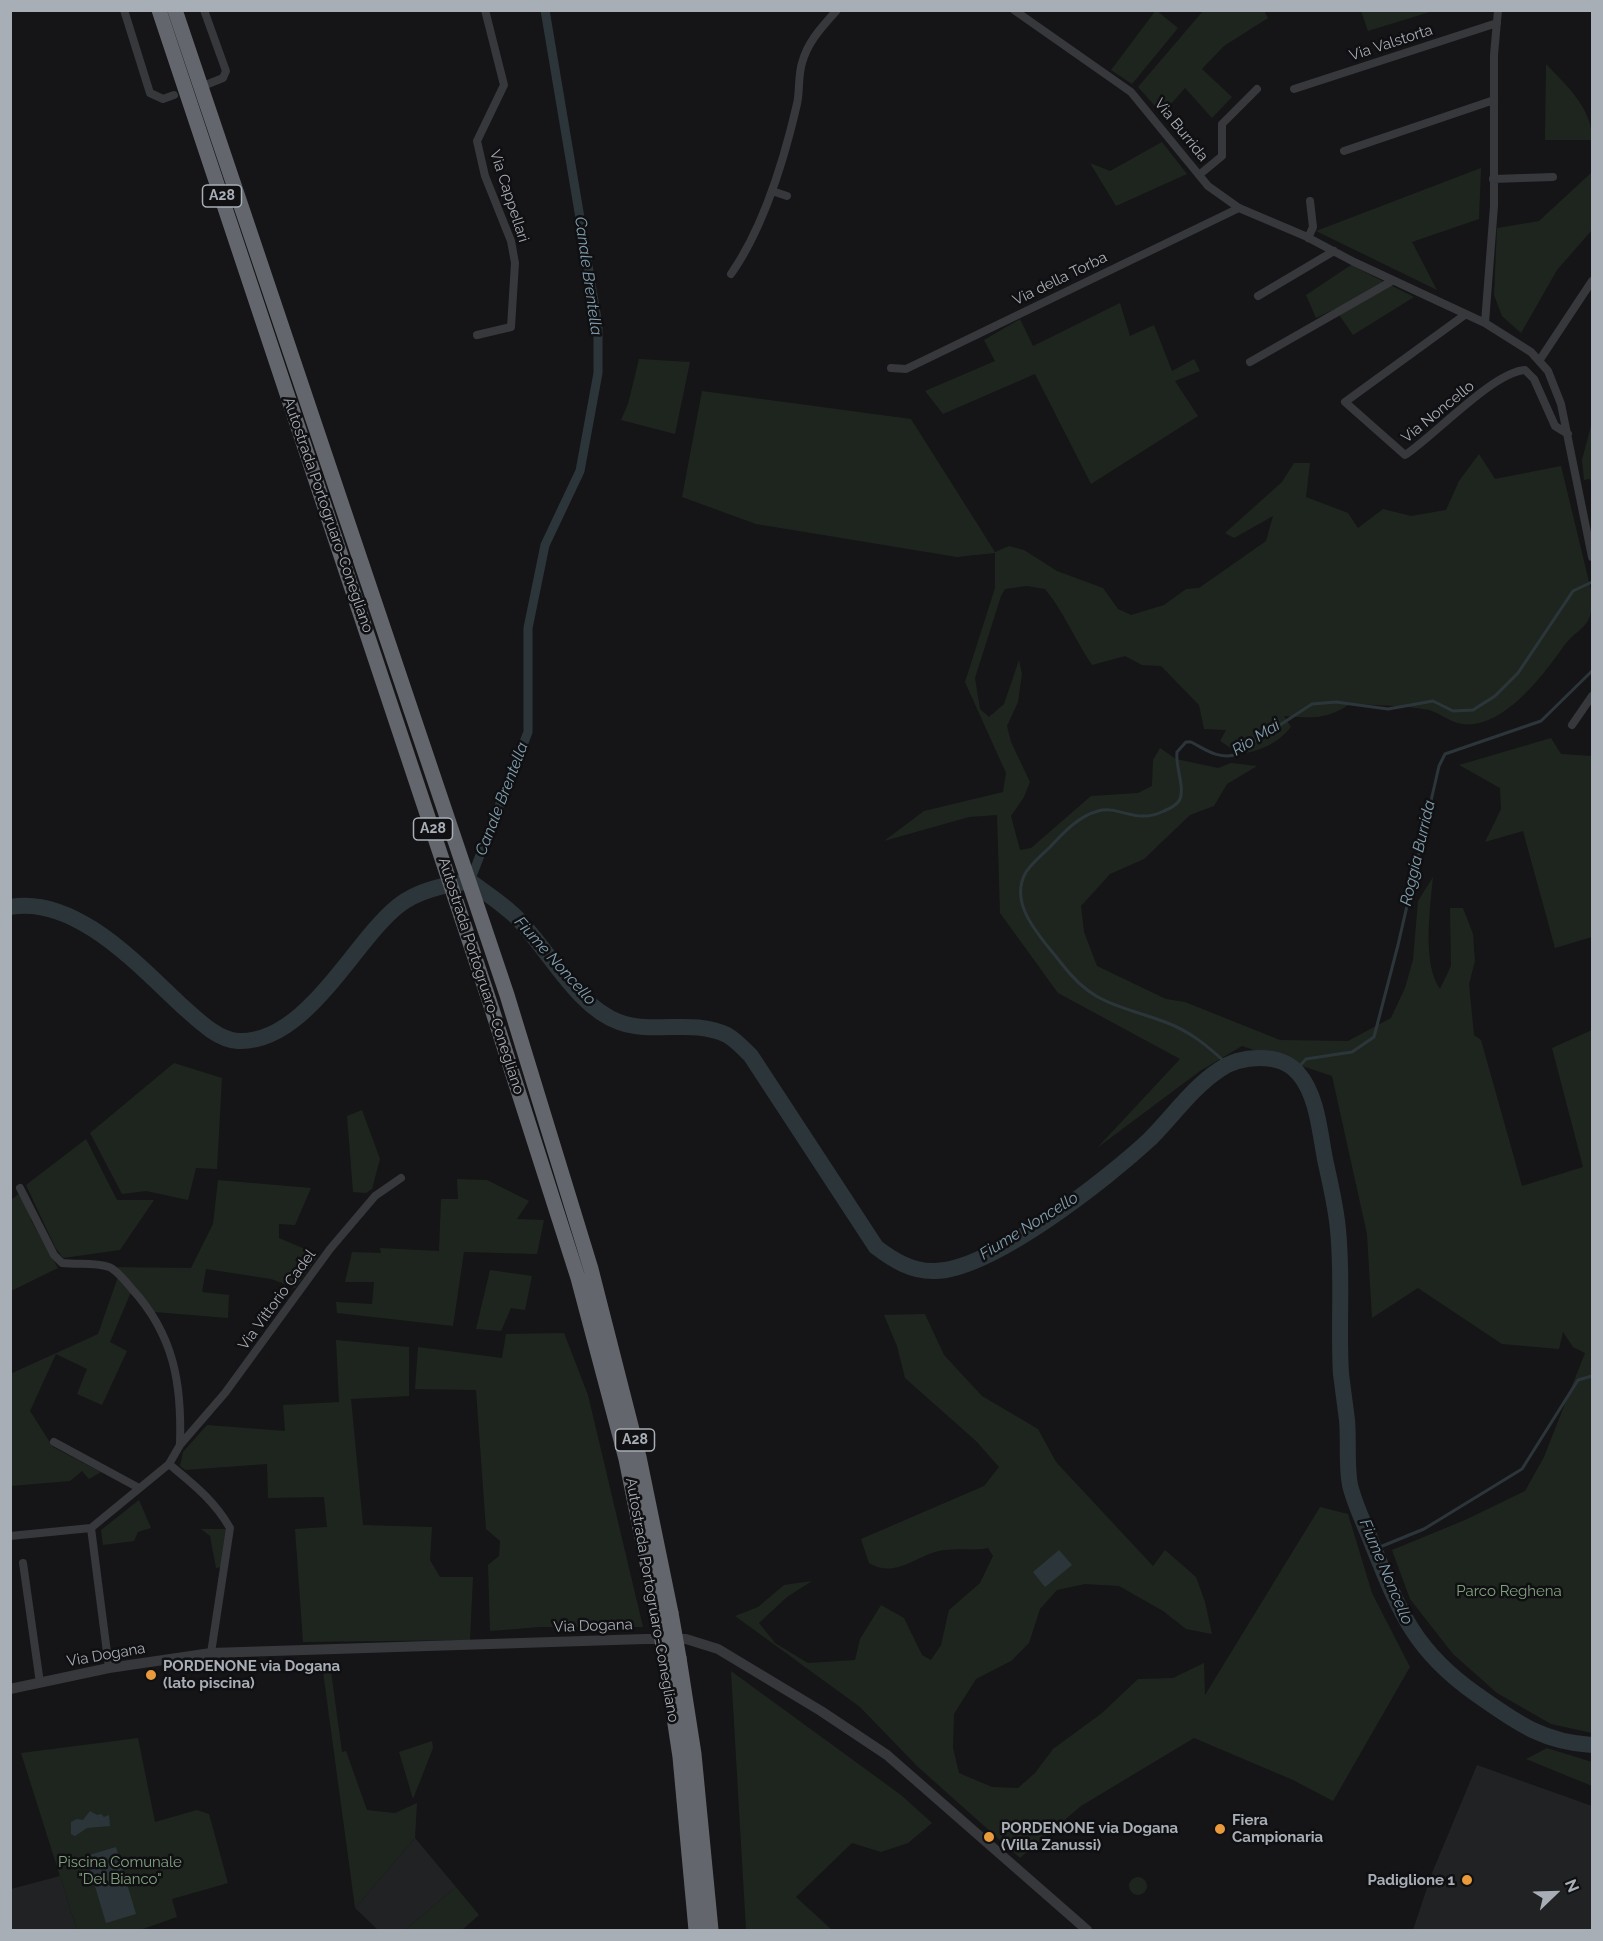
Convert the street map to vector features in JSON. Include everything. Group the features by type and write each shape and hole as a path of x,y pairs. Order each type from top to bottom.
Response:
{"highway":[{"name":"Autostrada Portogruaro-Conegliano","path":"159,10 507,995 591,1269 639,1457 664,1615 694,1754 712,1928"},
{"name":"Autostrada Portogruaro-Conegliano","path":"175,10 290,379 578,1278 664,1615"},
{"name":"Autostrada Portogruaro-Conegliano","path":"672,1658 694,1906 694,1930"}],"street":[{"path":"124,10 150,93 163,99 174,95"},
{"path":"204,10 226,71 223,78 208,84"},
{"name":"Via Cappellari","path":"477,335 511,327 515,263 511,241 484,176 477,141 504,85 485,10"},
{"path":"731,274 751,239 772,191 797,103 802,63 813,36 837,10"},
{"name":"Via Burrida","path":"1014,10 1131,92 1208,186 1239,208 1308,238 1485,323 1532,352 1548,371 1561,404 1593,557"},
{"path":"1485,323 1493,179 1498,10"},
{"name":"Via Valstorta","path":"1293,89 1497,23"},
{"path":"1199,176 1222,156 1222,124 1257,89"},
{"path":"1344,151 1494,100"},
{"path":"1493,179 1553,177"},
{"path":"772,191 788,196"},
{"path":"1308,238 1313,227 1310,201"},
{"name":"Via della Torba","path":"891,368 906,369 1239,208"},
{"path":"1258,296 1334,252"},
{"path":"1250,362 1392,280"},
{"path":"1539,361 1593,281"},
{"name":"Via Noncello","path":"1466,314 1345,402 1405,456 1490,386 1513,371 1525,370 1534,379 1555,426 1568,434"},
{"path":"1572,725 1593,696"},
{"name":"Via Vittorio Cadel","path":"91,1528 169,1464 180,1445 232,1384 330,1249 375,1196 401,1178"},
{"path":"20,1188 54,1255 62,1263 100,1265 112,1269 143,1302 155,1319 170,1348 178,1384 180,1445"},
{"path":"54,1442 139,1488"},
{"path":"169,1464 206,1494 220,1510 230,1528 212,1653"},
{"path":"10,1536 91,1528 109,1668"},
{"path":"23,1563 40,1683"},
{"name":"Via Dogana","path":"10,1689 109,1668 212,1653 686,1639 718,1649 748,1666 886,1755 1087,1930"}],"shaded area":[{"path":"1059,1550 1072,1565 1045,1587 1033,1572"},
{"path":"1477,1765 1592,1806 1592,1930 1413,1930 1432,1873"},
{"path":"90,1811 104,1817 109,1815 110,1826 87,1828 75,1836 71,1834 71,1822 77,1819 83,1820"},
{"path":"415,1838 456,1887 405,1930 378,1930 355,1908"},
{"path":"116,1847 136,1914 106,1923 86,1856"},
{"path":"60,1876 77,1930 11,1930 11,1889"}],"green space":[{"path":"1156,10 1178,28 1132,84 1111,70"},
{"path":"1361,10 1433,11 1368,31"},
{"path":"1203,11 1264,11 1268,18 1224,46 1202,69 1232,97 1212,118 1185,88 1162,114 1138,87"},
{"path":"1546,64 1577,98 1588,118 1592,140 1545,140"},
{"path":"1162,142 1187,174 1116,206 1090,163 1110,171"},
{"path":"1481,168 1479,219 1412,242 1437,290 1316,231"},
{"path":"1592,172 1592,230 1557,270 1521,333 1502,316 1494,295 1497,228 1539,221"},
{"path":"1351,265 1414,297 1353,335 1335,309 1316,318 1306,295"},
{"path":"1120,303 1130,336 1154,325 1172,371 1194,359 1200,371 1175,381 1198,416 1091,484 1035,374 943,414 925,391 995,361 984,340 1020,319 1033,346"},
{"path":"639,359 690,362 675,434 621,420 628,404"},
{"name":"Parco Reghena","path":"702,391 911,419 995,552 1009,546 1024,550 1057,571 1103,588 1118,609 1131,615 1164,605 1186,589 1199,588 1266,541 1273,516 1234,538 1225,533 1282,482 1294,463 1310,463 1306,497 1348,513 1358,528 1383,509 1411,516 1446,510 1459,481 1479,454 1495,479 1561,466 1592,594 1590,615 1584,626 1568,641 1531,687 1506,710 1492,718 1478,723 1463,724 1429,710 1351,703 1343,709 1319,717 1284,716 1291,727 1280,738 1255,751 1240,754 1220,741 1226,730 1204,729 1199,705 1161,666 1142,665 1125,656 1092,665 1045,589 1027,586 1005,589 1001,596 975,678 980,709 989,717 1004,704 1019,660 1022,674 1018,702 1007,726 1011,742 1030,782 1024,797 1011,816 1020,850 1031,848 1091,796 1138,793 1152,786 1153,760 1160,748 1176,759 1218,768 1231,763 1257,766 1227,784 1214,806 1190,815 1144,859 1110,874 1081,906 1084,932 1097,966 1166,999 1185,1002 1280,1040 1348,1041 1391,1018 1405,988 1413,960 1418,901 1433,877 1429,951 1434,978 1440,989 1451,966 1450,908 1463,908 1473,934 1475,961 1469,984 1474,1035 1481,1040 1522,1186 1583,1167 1552,1048 1592,1030 1592,1733 1551,1724 1497,1693 1453,1654 1410,1599 1392,1550 1465,1520 1525,1491 1544,1457 1585,1353 1573,1347 1563,1332 1559,1349 1502,1344 1418,1288 1372,1318 1367,1234 1332,1076 1242,1046 1200,1071 1097,1148 1180,1059 1058,993 1000,913 997,815 969,817 884,841 924,811 1003,792 1006,773 965,682 995,588 995,553 957,557 756,524 682,497"},
{"path":"1592,422 1592,485 1590,479 1584,480 1582,460"},
{"path":"1551,738 1561,754 1592,756 1592,937 1555,948 1523,831 1485,842 1501,809 1500,788 1459,765"},
{"path":"174,1063 222,1078 217,1169 196,1168 188,1200 146,1191 122,1194 90,1133"},
{"path":"362,1110 380,1159 372,1189 366,1193 353,1192 347,1116"},
{"path":"86,1139 117,1200 154,1200 120,1250 63,1258 55,1247 26,1185"},
{"path":"457,1179 487,1180 529,1201 517,1219 544,1220 537,1254 464,1252 453,1326 337,1313 336,1302 372,1304 374,1282 345,1282 352,1252 381,1253 380,1248 439,1251 441,1199 458,1199"},
{"path":"218,1180 311,1188 295,1225 279,1224 279,1238 319,1255 295,1288 271,1279 206,1269 202,1292 229,1295 228,1318 154,1312 131,1292 110,1342 127,1351 102,1405 77,1394 87,1369 56,1354 30,1411 53,1447 101,1472 89,1479 82,1471 70,1481 11,1486 10,1374 98,1334 118,1277 105,1267 191,1268 213,1224"},
{"path":"21,1192 32,1222 58,1268 11,1291 11,1200"},
{"path":"490,1270 532,1276 525,1310 511,1308 501,1331 476,1329"},
{"path":"925,1314 944,1355 982,1396 1038,1429 1056,1462 1153,1566 1165,1550 1196,1577 1205,1602 1212,1634 1186,1629 1163,1611 1119,1586 1085,1584 1057,1590 1040,1609 1029,1643 1011,1661 976,1679 954,1714 953,1748 959,1773 992,1787 1018,1788 1035,1773 1053,1749 1102,1713 1138,1679 1173,1678 1204,1663 1205,1695 1320,1507 1348,1514 1372,1593 1410,1667 1333,1801 1293,1780 1194,1738 1081,1806 1020,1858 917,1766 860,1707 735,1616 758,1607 784,1585 812,1581 787,1597 759,1623 775,1643 808,1663 855,1660 860,1639 881,1605 904,1618 922,1655 931,1660 941,1645 949,1610 980,1583 993,1556 988,1548 935,1552 889,1569 869,1563 861,1539 984,1486 999,1467 976,1441 905,1378 897,1346 884,1315"},
{"path":"564,1333 588,1395 643,1627 541,1627 490,1631 488,1565 499,1556 500,1541 486,1529 476,1390 415,1389 418,1347 502,1358 506,1334"},
{"path":"336,1340 409,1347 409,1396 351,1399 363,1525 432,1527 430,1560 440,1577 473,1577 470,1640 303,1642 295,1529 327,1527 324,1497 268,1498 267,1464 185,1470 180,1466 183,1452 207,1425 285,1431 283,1405 339,1402"},
{"path":"139,1500 151,1528 138,1532 134,1541 103,1545 101,1530"},
{"path":"201,1529 227,1529 221,1567 216,1568 210,1536"},
{"path":"322,1664 330,1664 342,1752 346,1751 367,1810 395,1813 417,1803 415,1838 355,1908"},
{"path":"731,1671 901,1795 932,1823 908,1843 881,1852 852,1843 796,1897 832,1930 746,1930"},
{"name":"Piscina Comunale \"Del Bianco\"","path":"138,1738 155,1822 197,1810 209,1814 228,1883 172,1899 177,1917 140,1930 77,1930 21,1753"},
{"path":"432,1741 433,1748 413,1799 399,1752"},
{"path":"1547,1748 1592,1762 1592,1786 1526,1759"},
{"path":"1138,1877 1144,1880 1147,1886 1144,1892 1138,1895 1132,1892 1129,1886 1132,1880"},
{"path":"456,1887 479,1915 462,1930 405,1930"}],"waterway":[{"name":"Canale Brentella","path":"470,881 528,732 528,628 545,545 580,471 598,373 598,325 545,10"},
{"name":"Rio Mai","path":"1228,1065 1183,1030 1107,1002 1084,988 1061,963 1029,920 1021,897 1021,884 1028,869 1067,830 1091,813 1114,810 1145,816 1154,815 1176,804 1181,796 1177,752 1186,742 1191,742 1222,756 1234,755 1312,704 1336,702 1388,709 1433,701 1453,711 1473,710 1495,696 1518,673 1573,591 1592,582"},
{"name":"Roggia Burrida","path":"1296,1070 1306,1059 1352,1052 1374,1037 1398,945 1439,766 1445,754 1541,721 1592,671"},
{"name":"Fiume Noncello","path":"10,907 34,906 58,912 81,922 104,936 125,953 208,1028 222,1037 238,1041 263,1038 285,1026 307,1009 381,922 406,900 432,889 470,881 514,915 575,989 603,1014 632,1026 714,1030 737,1042 751,1056 876,1247 903,1264 918,1270 935,1271 959,1267 1017,1239 1048,1219 1079,1198 1131,1156 1200,1085 1228,1065 1260,1058 1271,1059 1290,1066 1304,1082 1314,1103 1336,1212 1340,1266 1341,1374 1347,1420 1350,1485 1392,1591 1401,1611 1424,1646 1455,1678 1530,1729 1558,1740 1592,1745"},
{"path":"1375,1549 1424,1529 1522,1469 1578,1380 1592,1376"}],"place":[{"name":"PORDENONE via Dogana (lato piscina)","path":"151,1675"},
{"name":"Fiera Campionaria","path":"1220,1829"},
{"name":"PORDENONE via Dogana (Villa Zanussi)","path":"989,1837"},
{"name":"Padiglione 1","path":"1467,1880"}]}
